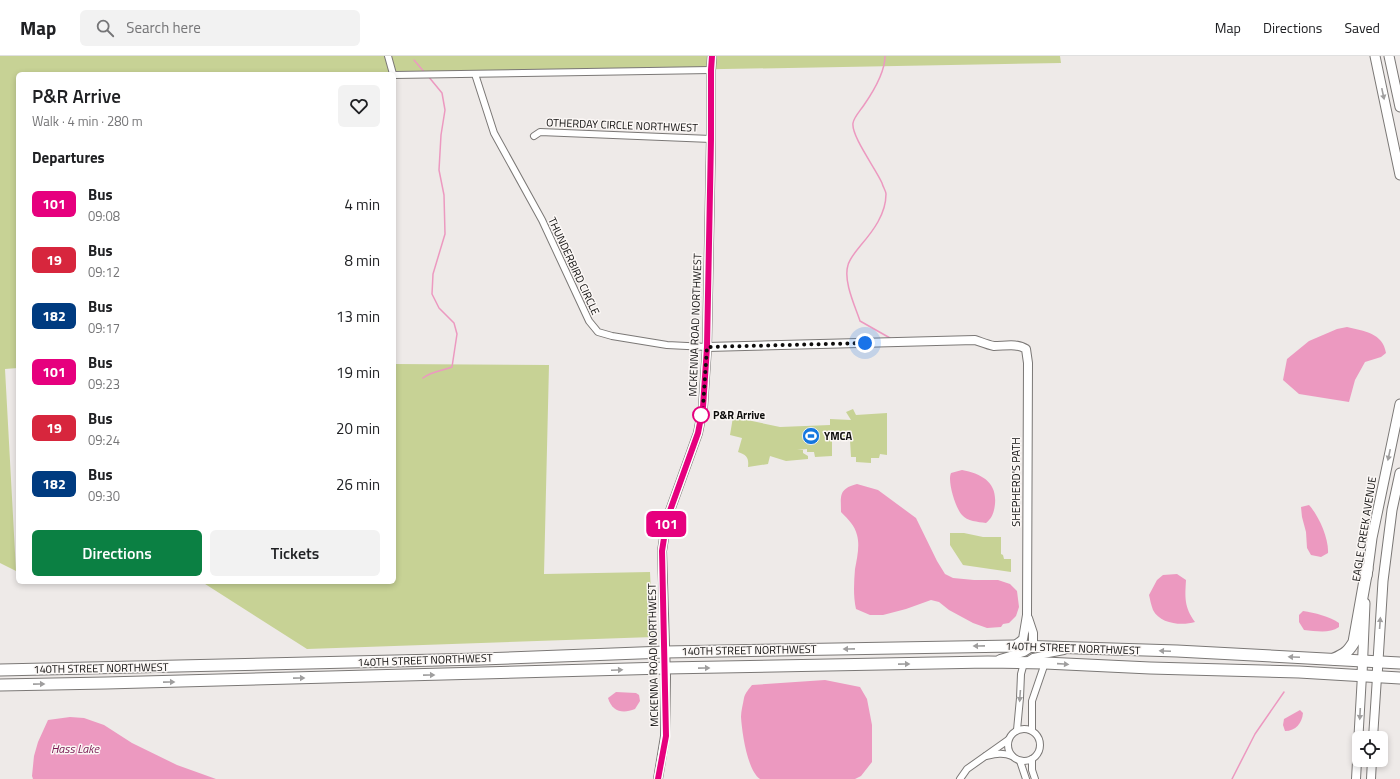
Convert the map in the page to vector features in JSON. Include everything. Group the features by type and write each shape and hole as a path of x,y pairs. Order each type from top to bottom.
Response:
{"highway":[{"path":"1334,659 1350,649 1354,642 1368,569"},
{"name":"140TH STREET NORTHWEST","path":"0,670 481,659 665,652 1014,646 1363,660 1400,663"},
{"name":"140TH STREET NORTHWEST","path":"0,685 665,668 988,662 1299,672 1400,678"}],"main road":[{"path":"1375,56 1400,175"},
{"path":"1389,56 1400,107"},
{"name":"EAGLE CREEK AVENUE","path":"1362,675 1368,569 1372,538 1400,404"},
{"path":"1377,677 1383,581 1392,510 1400,473"}],"street":[{"path":"388,56 392,72"},
{"name":"MCKENNA ROAD NORTHWEST","path":"658,779 666,736 662,551 667,519 698,433 703,407 707,347 712,56"},
{"path":"396,74 711,70"},
{"name":"THUNDERBIRD CIRCLE","path":"475,74 494,133 515,174 542,220 589,321 598,332 612,336 667,345 707,347"},
{"name":"OTHERDAY CIRCLE NORTHWEST","path":"534,136 540,132 711,139"},
{"name":"SHEPHERD'S PATH","path":"707,347 975,340 993,346 1023,347 1026,350 1028,363 1027,615 1023,638 1014,646"},
{"name":"SHEPHERD'S PATH","path":"1027,615 1033,633 1033,646"},
{"path":"988,662 1010,657 1024,652 1033,646"},
{"path":"1017,730 1021,674 1024,663 1033,657 1080,648"},
{"path":"1032,730 1032,701 1045,663"},
{"path":"1356,779 1362,675"},
{"path":"1373,731 1377,677"},
{"path":"960,779 967,769 1008,740 1017,730 1032,730 1039,737 1039,752 1032,759 1020,761"},
{"path":"1008,740 1008,746 1012,756"},
{"path":"984,757 1000,753 1012,756 1020,761 1026,779"},
{"path":"1032,759 1032,770 1035,779"},
{"path":"1371,779 1372,767"}],"green space":[{"path":"0,56 1060,56 1061,63 396,75 396,72 16,72 16,368 5,369 16,571 0,563"},
{"path":"396,364 549,365 544,574 650,572 653,637 307,649 205,584 396,584"},
{"name":"YMCA","path":"853,409 856,415 887,413 887,455 880,454 879,458 871,458 871,463 856,462 856,457 851,457 850,440 832,441 832,456 815,457 814,452 807,452 807,449 797,450 803,450 803,453 808,456 808,459 786,461 770,456 768,464 748,467 747,457 738,452 742,438 730,435 733,417 780,427 830,425 830,419 851,420 846,412"},
{"path":"950,533 964,533 983,537 1001,537 1001,554 1003,555 1004,559 1011,559 1011,572 963,565 950,545"}],"water":[{"path":"1347,327 1372,334 1377,337 1384,346 1386,353 1381,357 1365,362 1355,380 1349,402 1299,394 1283,380 1287,359 1309,341 1337,329"},
{"path":"962,470 976,474 987,480 994,490 994,510 986,523 967,519 962,515 957,507 951,488 950,477 951,473"},
{"path":"857,484 878,490 916,518 945,574 953,578 998,580 1010,584 1017,591 1019,607 1016,616 1009,623 1003,624 1001,627 987,628 973,623 949,610 939,602 931,600 883,615 870,615 856,609 854,584 858,539 853,526 841,512 841,497 846,488"},
{"path":"1309,505 1320,521 1327,541 1328,553 1321,557 1311,555 1307,548 1306,532 1301,507"},
{"path":"1177,574 1186,580 1185,592 1187,607 1195,622 1184,624 1172,623 1156,615 1153,610 1149,595 1157,580 1163,575"},
{"path":"1303,611 1331,618 1339,623 1339,627 1331,631 1304,630 1299,622 1299,615"},
{"path":"825,680 860,687 867,699 872,725 872,762 861,776 855,779 760,779 752,768 746,750 743,732 741,715 746,693 752,685"},
{"path":"616,692 636,693 639,695 640,701 635,709 631,711 618,711 612,706 608,698"},
{"path":"1300,710 1303,713 1298,726 1292,730 1285,731 1283,725 1284,719"},
{"name":"Hass Lake","path":"70,717 84,718 104,725 132,743 177,765 216,779 33,779 34,756 38,742 48,720"}],"waterway":[{"path":"885,56 883,69 878,82 853,123 853,129 856,136 879,177 886,193 884,208 878,222 852,257 848,265 847,278 850,293 860,321 890,338"},
{"path":"414,60 425,73"},
{"path":"423,378 433,372 452,367 457,334 454,323 439,308 432,294 433,274 445,234 444,195 439,170 441,135 445,110 442,93 428,76"},
{"path":"1232,779 1255,734 1284,692"}],"bus line":[{"name":"101","path":"658,779 666,736 666,677 662,551 667,519 698,433 703,407 707,347 712,56"}],"place":[{"name":"P&R Arrive","path":"701,415"},
{"name":"YMCA","path":"811,436"}],"route":[{"path":"701,415 703,407 707,347 865,343"}]}
